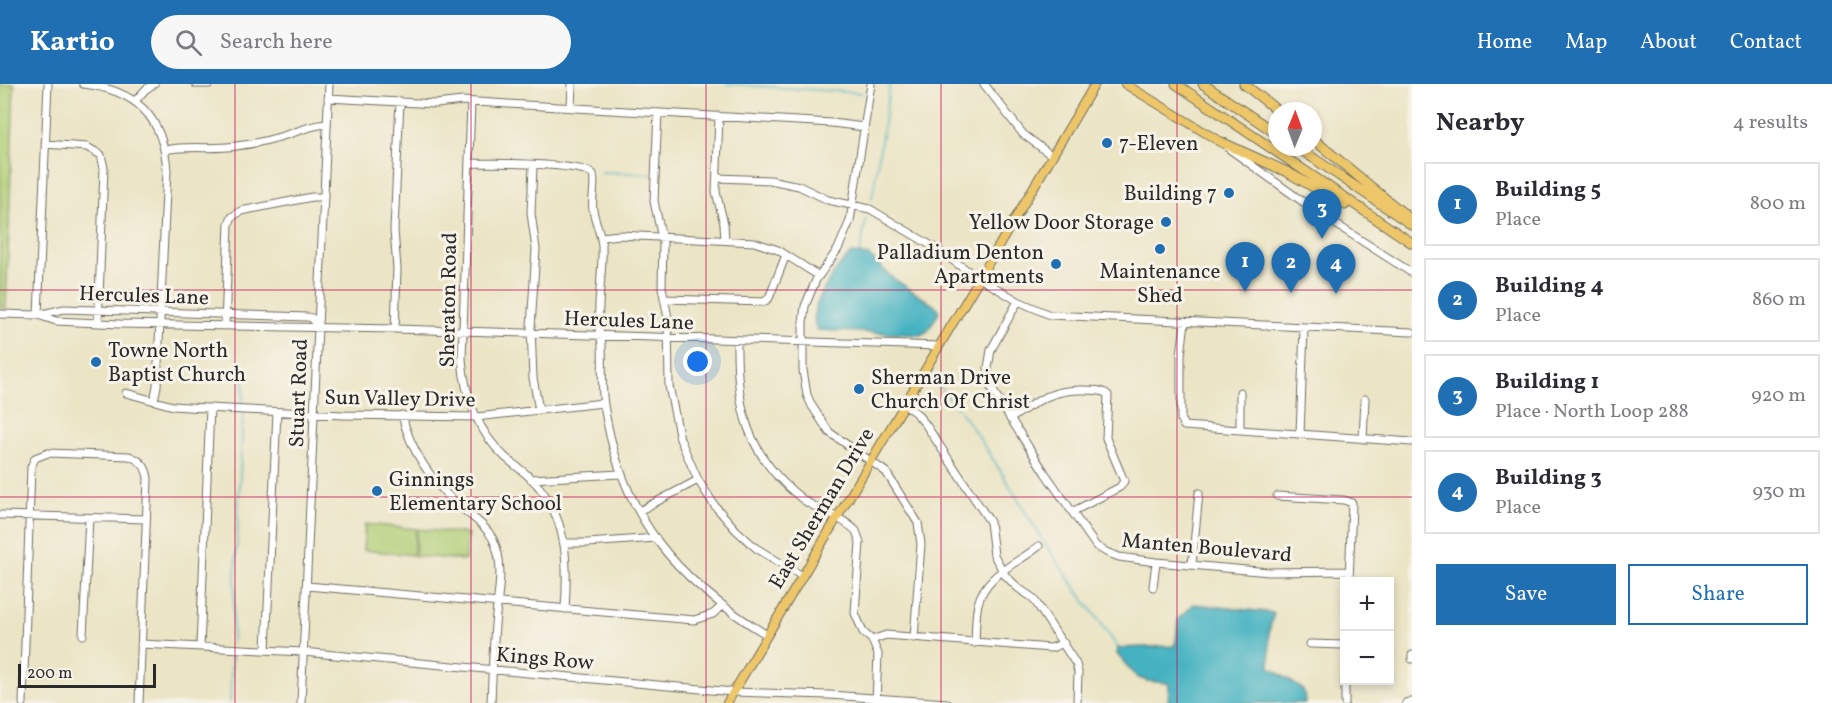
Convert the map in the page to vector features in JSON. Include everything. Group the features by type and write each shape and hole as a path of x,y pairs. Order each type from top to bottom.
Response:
{"highway":[{"path":"1176,84 1399,235"},
{"path":"1203,84 1268,128"},
{"path":"1244,84 1268,103"},
{"path":"1219,141 1287,172 1412,243"},
{"path":"1322,146 1406,214 1412,223"},
{"path":"1311,156 1412,223"}],"main road":[{"name":"East Sherman Drive","path":"726,703 1095,84"},
{"path":"1125,84 1219,141"}],"street":[{"path":"38,315 48,84"},
{"path":"83,84 110,88 135,101 153,122 165,150 167,170 157,386 154,400"},
{"path":"135,101 154,84"},
{"path":"196,84 209,84"},
{"name":"Stuart Road","path":"301,703 329,84"},
{"path":"571,107 572,84"},
{"path":"871,84 853,204 843,239 819,276 805,306 803,370 806,387 817,416 829,432 839,442 886,472 912,511 920,532 914,638"},
{"path":"984,84 1023,135 1052,155"},
{"path":"328,98 436,104 471,102 571,107 864,127"},
{"path":"395,329 397,269 394,230 400,101"},
{"name":"Sheraton Road","path":"471,102 463,377 476,417 491,442 531,478 551,506 566,543 565,609"},
{"path":"658,113 654,201 663,237 662,287 668,318 669,386 680,439 698,480 715,506 742,536 777,562 802,576"},
{"path":"719,116 717,199 724,224 725,240"},
{"path":"165,150 180,147 236,146 275,138 309,126 327,124"},
{"path":"1219,141 1320,214 1412,273"},
{"path":"45,144 87,147 101,155 104,168 98,323"},
{"path":"469,163 562,167 592,172 594,178 593,210 601,237 599,329 602,344 603,403 620,474 639,511 665,552 686,575 722,606 767,635"},
{"path":"533,166 531,213 536,252 531,333 533,378 539,410"},
{"path":"717,178 770,180 789,184 805,188 828,200 853,204 875,212 1018,302 1042,313 1057,316 1412,332"},
{"path":"225,325 229,224 232,217 243,211 312,197 324,197"},
{"path":"601,237 619,235 754,242 769,246 819,276"},
{"path":"664,299 764,302 768,298 786,255"},
{"name":"Manten Boulevard","path":"1018,302 992,348 988,363 991,388 1088,538 1100,549 1119,557 1269,572 1349,571"},
{"name":"Hercules Lane","path":"0,314 38,315 64,309 308,317 312,318 317,327"},
{"name":"Hercules Lane","path":"38,315 56,321 98,323 395,329 939,346"},
{"path":"1185,322 1182,355 1181,420 1183,425 1412,442"},
{"path":"1300,434 1304,328"},
{"path":"737,340 736,375 741,408 758,450 775,474 792,490 806,501 854,528 860,542 855,613 863,632 872,640 878,654 876,701"},
{"path":"1010,419 1042,397 1056,392 1101,391 1108,395 1106,438 1124,482 1120,487 1072,512"},
{"path":"1240,392 1240,430"},
{"name":"Sun Valley Drive","path":"126,393 178,406 402,416 476,417 603,403"},
{"path":"1363,439 1365,399"},
{"path":"903,404 916,413 926,425 990,522 994,555 1002,570 1009,580 1033,598 1064,643 1078,672 1077,703"},
{"path":"200,647 210,408"},
{"path":"266,650 277,412"},
{"path":"402,416 413,446 433,478 454,501 483,526 493,539 500,563 491,703"},
{"path":"23,703 31,467 35,458 48,453 129,456 140,460 146,469 148,479 139,703"},
{"path":"531,478 620,474"},
{"path":"639,511 698,480"},
{"path":"1192,565 1199,494"},
{"path":"1277,496 1344,500 1352,503 1349,577"},
{"path":"0,515 146,519"},
{"path":"83,635 89,518"},
{"path":"566,543 656,538"},
{"path":"975,643 980,596 993,576 1039,546"},
{"path":"1154,587 1156,562"},
{"path":"307,586 694,620 713,615 722,606"},
{"path":"872,640 886,635 1051,648 1064,643"},
{"name":"Kings Row","path":"141,644 303,652 733,692 947,703"},
{"path":"1310,644 1340,645"},
{"path":"1345,685 1345,703"},
{"path":"1406,703 1412,702"}],"green space":[{"path":"0,84 14,84 6,308 0,308"},
{"path":"365,524 416,529 413,555 363,550"},
{"path":"417,529 468,534 465,560 415,556"}],"water":[{"path":"852,253 869,256 894,279 938,308 939,312 928,331 920,335 817,330 814,321 815,311 824,289 838,268"},
{"path":"1194,604 1274,613 1269,631 1270,667 1302,689 1305,703 1168,703 1168,683 1147,681 1137,677 1117,654 1118,648 1174,646 1178,619"}],"waterway":[{"path":"726,84 862,93"},
{"path":"872,199 890,84"},
{"path":"601,172 651,174"},
{"path":"860,253 866,218"},
{"path":"243,408 244,372"},
{"path":"929,375 977,434 1053,555 1118,648"},
{"path":"232,644 243,412"},
{"path":"230,703 232,652"}],"place":[{"name":"7-Eleven","path":"1107,143"},
{"name":"Building 7","path":"1229,193"},
{"name":"Yellow Door Storage","path":"1166,222"},
{"name":"Building 1","path":"1322,239"},
{"name":"Maintenance Shed","path":"1160,249"},
{"name":"Palladium Denton Apartments","path":"1056,264"},
{"name":"Building 5","path":"1245,292"},
{"name":"Building 4","path":"1291,293"},
{"name":"Building 3","path":"1336,294"},
{"name":"Towne North Baptist Church","path":"96,362"},
{"name":"Sherman Drive Church Of Christ","path":"859,389"},
{"name":"Ginnings Elementary School","path":"377,491"}]}
